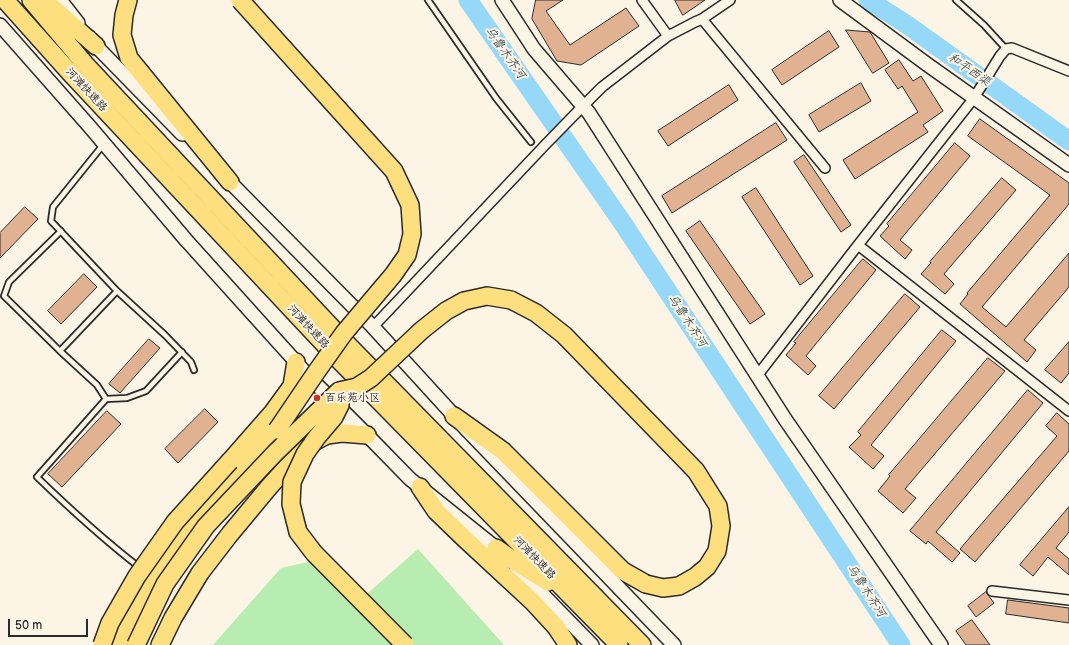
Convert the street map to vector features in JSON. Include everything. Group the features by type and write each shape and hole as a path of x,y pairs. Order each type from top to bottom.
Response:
{"highway":[{"name":"河滩快速路","path":"5,0 84,88 334,354 619,645"},
{"name":"河滩快速路","path":"31,0 85,64 351,348 642,645"},
{"path":"44,0 96,46"},
{"path":"128,0 124,15 122,35 129,58 230,182"},
{"path":"118,645 142,596 168,552 215,495 277,430 344,334 393,275 406,255 412,234 410,205 394,171 240,0"},
{"path":"136,645 165,584 206,526 275,453 339,391 357,387 371,378 422,330 446,311 464,301 487,296 511,300 536,313 564,335 696,471 718,506 721,526 717,551 707,567 695,577 679,586 663,588 646,584 623,571 504,451 454,416"},
{"path":"102,645 110,623 137,576 175,522 273,412 292,386 300,366"},
{"path":"339,391 340,405 334,418 317,437 305,454 292,482 291,504 298,532 314,553 405,645"},
{"path":"160,645 173,618 200,573 269,487 306,446 327,435 342,433 367,435"},
{"path":"420,487 436,511 533,602 556,627 568,645"},
{"path":"496,548 573,598"}],"street":[{"path":"60,0 96,46 373,327 454,416 674,645"},
{"path":"502,0 534,49 578,110 589,113 789,426 941,645"},
{"path":"642,0 668,36"},
{"path":"373,327 578,110 602,87 668,36 702,19 730,0"},
{"path":"840,0 1069,165"},
{"path":"702,19 825,168"},
{"path":"0,25 186,240 309,377 410,479 496,548 592,645"},
{"path":"757,376 974,98 1003,53 1012,48 1069,71"},
{"path":"858,245 1069,411"},
{"path":"113,645 132,599 158,559 195,509 222,477 278,420 299,390 300,366"},
{"path":"141,645 175,583 218,522 264,470 292,442 310,430 323,425 342,424 367,435"},
{"path":"992,591 1069,600"}],"lane":[{"path":"428,0 496,98 531,142"},
{"path":"956,0 984,25 1003,53"},
{"path":"104,144 53,207 51,221 117,291 182,352 191,362 194,370"},
{"path":"61,231 9,282 4,296 97,385 106,399"},
{"path":"60,351 117,291"},
{"path":"148,574 106,540 37,477 106,399 127,398 146,391 182,352"}],"green space":[{"path":"418,549 504,645 213,645 281,568 317,560 360,600"}],"building":[{"path":"536,0 563,0 546,11 570,45 626,8 639,26 581,65 557,61 532,19"},
{"path":"675,0 705,0 683,15"},
{"path":"846,30 870,32 889,63 873,73"},
{"path":"829,31 839,47 782,85 772,70"},
{"path":"899,60 913,81 921,76 943,111 923,125 928,132 855,179 843,160 918,112 902,86 898,89 885,70"},
{"path":"861,83 871,101 819,132 809,115"},
{"path":"729,85 738,100 668,146 658,131"},
{"path":"980,119 1069,183 1069,204 982,307 1006,327 1069,253 1069,287 1024,340 1036,350 1027,362 960,304 968,294 967,293 1050,195 968,136"},
{"path":"776,123 787,140 672,213 662,196"},
{"path":"955,143 970,156 900,240 912,250 905,259 880,236 889,226 887,224"},
{"path":"804,155 851,225 841,232 794,162"},
{"path":"1002,178 1016,190 944,274 954,284 945,294 921,274"},
{"path":"756,188 813,276 800,285 742,197"},
{"path":"25,207 38,219 0,258 0,233"},
{"path":"700,221 765,314 750,324 686,231"},
{"path":"863,259 876,270 806,356 816,366 808,375 786,355 796,343 794,342"},
{"path":"84,274 97,287 61,324 48,311"},
{"path":"905,294 920,307 834,409 819,396"},
{"path":"942,330 956,341 871,445 884,456 873,469 849,447 861,435 858,432"},
{"path":"149,339 160,348 120,393 109,384"},
{"path":"1069,342 1069,373 1061,383 1045,370"},
{"path":"988,358 1005,371 905,489 916,498 903,513 878,491 890,476 889,475"},
{"path":"1028,390 1043,403 936,532 960,553 952,562 928,541 926,544 910,531"},
{"path":"205,409 218,422 178,463 165,449"},
{"path":"107,411 121,424 62,487 48,474"},
{"path":"1057,413 1069,424 1069,451 975,562 960,549 1057,436 1046,426"},
{"path":"1069,507 1069,532 1056,548 1069,559 1069,575 1048,557 1033,576 1020,565"},
{"path":"986,592 994,603 976,617 968,606"},
{"path":"1008,600 1069,608 1069,623 1006,614"},
{"path":"972,620 990,645 966,645 956,631"}],"waterway":[{"name":"乌鲁木齐河","path":"468,0 622,222 901,645"},
{"name":"和平西渠","path":"868,0 906,24 1069,141"}],"place":[{"name":"百乐苑小区","path":"317,398"}]}
